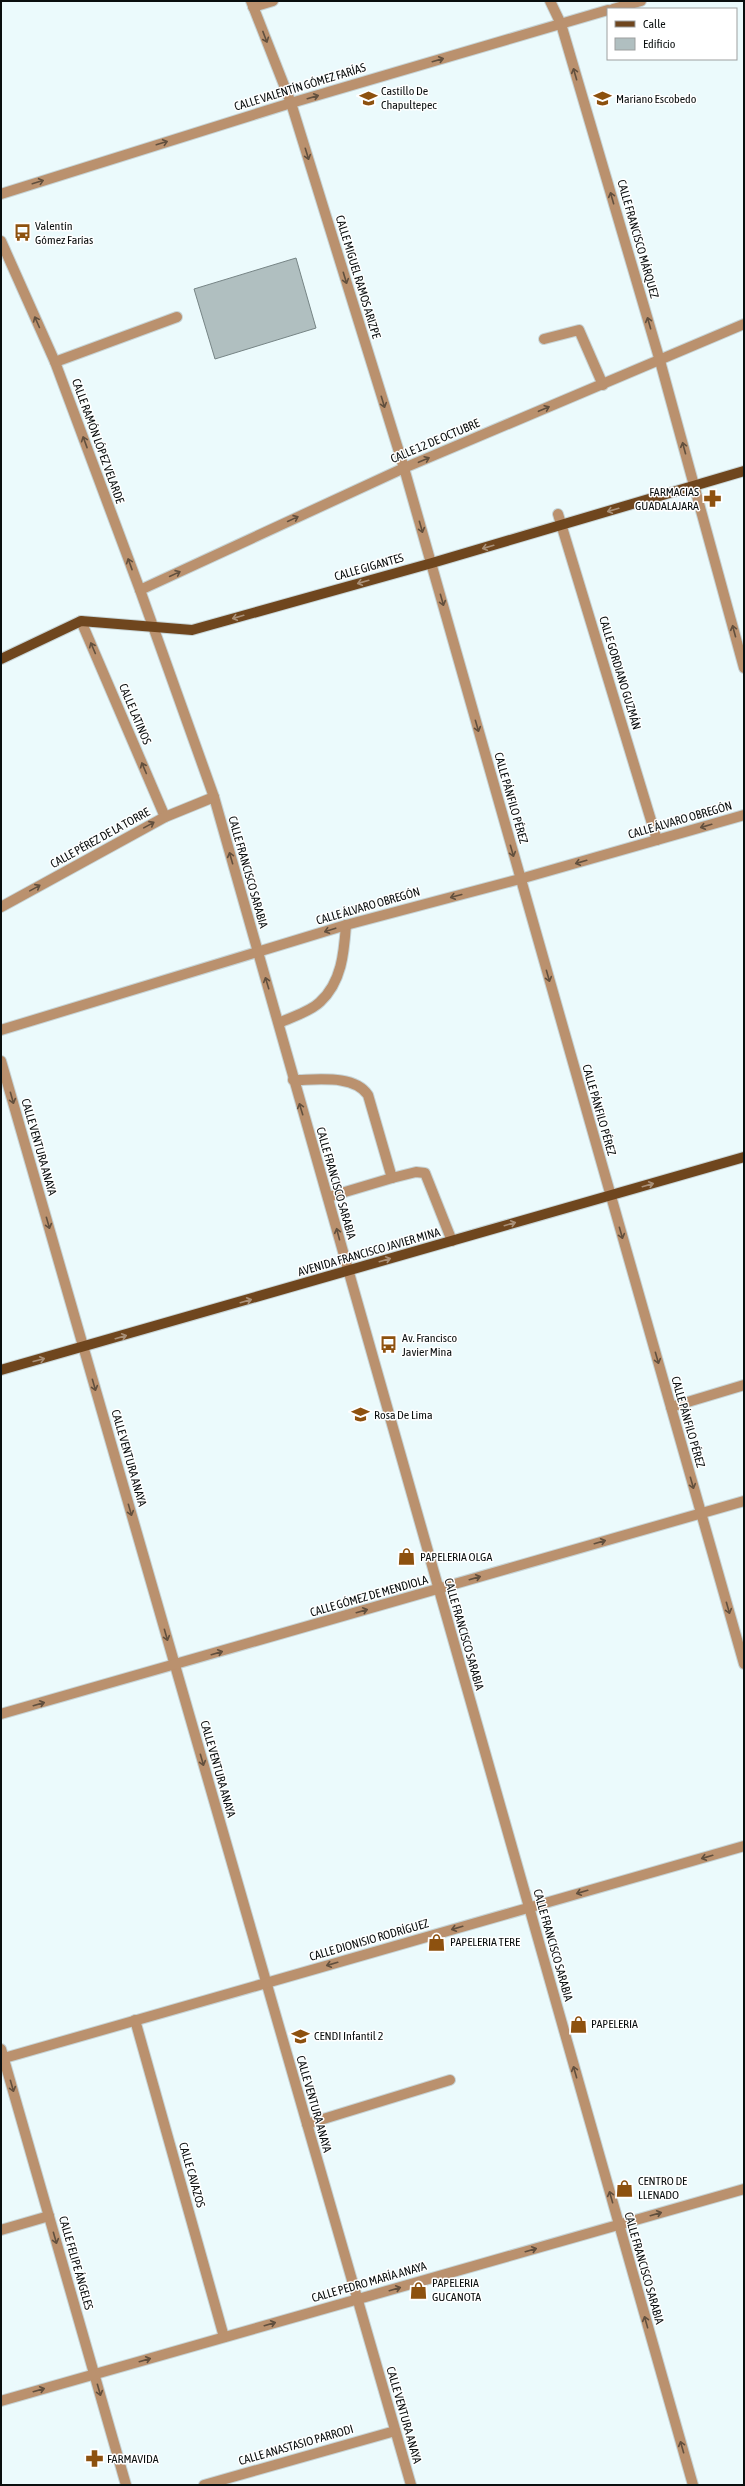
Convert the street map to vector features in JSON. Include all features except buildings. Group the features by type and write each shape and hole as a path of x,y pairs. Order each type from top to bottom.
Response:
{"main road":[{"name":"CALLE GIGANTES","path":"81,621 192,630 432,563 744,472"},
{"path":"1,660 81,621"},
{"name":"AVENIDA FRANCISCO JAVIER MINA","path":"1,1370 84,1348 744,1157"}],"street":[{"path":"252,4 273,1"},
{"name":"CALLE FRANCISCO MÁRQUEZ","path":"550,1 561,24 660,361 744,668"},
{"path":"616,8 641,1"},
{"name":"CALLE MIGUEL RAMOS ARIZPE","path":"252,4 291,103 432,563"},
{"name":"CALLE VALENTÍN GÓMEZ FARÍAS","path":"1,194 291,103 607,10"},
{"name":"CALLE RAMÓN LÓPEZ VELARDE","path":"1,241 55,362 140,590 162,654"},
{"path":"55,362 177,317"},
{"name":"CALLE 12 DE OCTUBRE","path":"140,590 404,468 660,361 744,324"},
{"path":"544,338 579,330 603,385"},
{"name":"CALLE GORDIANO GUZMÁN","path":"558,514 656,840"},
{"name":"CALLE PÁNFILO PÉREZ","path":"432,563 520,879 744,1664"},
{"name":"CALLE LATINOS","path":"81,621 165,817"},
{"name":"CALLE FRANCISCO SARABIA","path":"162,654 214,797 279,1023 292,1080 328,1197 692,2485"},
{"name":"CALLE PÉREZ DE LA TORRE","path":"1,907 165,817 214,797"},
{"name":"CALLE ÁLVARO OBREGÓN","path":"1,1030 346,925 520,879 744,816"},
{"path":"279,1023 320,1003 332,989 343,960 346,925"},
{"name":"CALLE VENTURA ANAYA","path":"1,1061 411,2485"},
{"path":"292,1080 349,1082 359,1084 368,1095 392,1178"},
{"path":"328,1197 416,1172 425,1173 452,1241"},
{"path":"671,1407 744,1384"},
{"name":"CALLE GÓMEZ DE MENDIOLA","path":"1,1714 744,1501"},
{"name":"CALLE DIONISIO RODRÍGUEZ","path":"2,2055 135,2020 744,1846"},
{"name":"CALLE CAVAZOS","path":"135,2020 224,2337"},
{"name":"CALLE FELIPE ÁNGELES","path":"2,2055 126,2485"},
{"path":"307,2124 450,2080"},
{"name":"CALLE PEDRO MARÍA ANAYA","path":"1,2401 744,2189"},
{"path":"1,2230 49,2216"},
{"name":"CALLE ANASTASIO PARRODI","path":"204,2485 395,2431"}],"place":[{"name":"Castillo De Chapultepec","path":"368,98"},
{"name":"Mariano Escobedo","path":"603,99"},
{"name":"Valentín Gómez Farías","path":"22,233"},
{"name":"FARMACIAS GUADALAJARA","path":"712,499"},
{"name":"Av. Francisco Javier Mina","path":"389,1345"},
{"name":"Rosa De Lima","path":"361,1415"},
{"name":"PAPELERIA OLGA","path":"407,1557"},
{"name":"PAPELERIA TERE","path":"437,1942"},
{"name":"PAPELERIA","path":"578,2024"},
{"name":"CENDI Infantil 2","path":"301,2036"},
{"name":"CENTRO DE LLENADO","path":"625,2188"},
{"name":"PAPELERIA GUCANOTA","path":"419,2290"},
{"name":"FARMAVIDA","path":"94,2459"}]}
